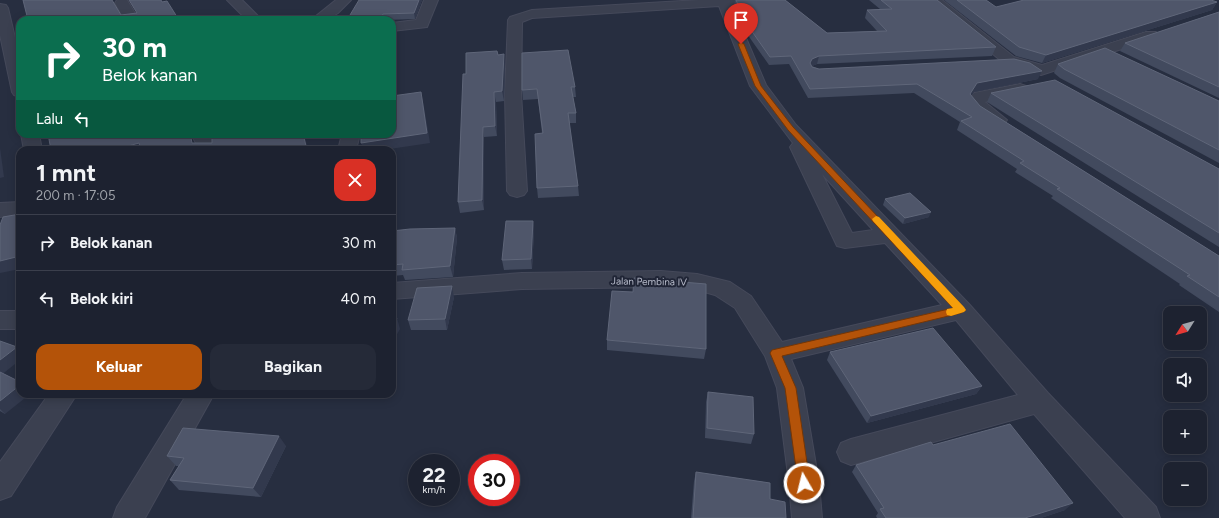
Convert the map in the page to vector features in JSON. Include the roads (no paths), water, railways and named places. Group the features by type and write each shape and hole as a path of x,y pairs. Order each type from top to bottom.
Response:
{"street":[{"path":"234,0 251,16"},
{"path":"324,16 344,0"},
{"path":"396,27 422,24 431,0"},
{"path":"517,191 513,93 515,20 520,16 532,14 663,4 746,0"},
{"path":"934,0 1010,61"},
{"path":"724,2 758,86 790,129 892,235 961,310 1039,401 1145,518"},
{"path":"122,3 130,16"},
{"path":"1,8 16,74"},
{"path":"1041,70 1161,32"},
{"path":"1104,51 1125,61"},
{"path":"987,62 1010,61 1028,64 1041,70 1053,82 980,96 976,99 976,102 983,110 1010,127"},
{"path":"790,129 845,241 892,235"},
{"path":"0,210 16,208"},
{"name":"Jalan Pembina IV","path":"396,291 522,281 661,279 696,282 722,288 743,302 776,353 790,388 804,483 806,518"},
{"path":"776,353 961,310"},
{"path":"0,320 16,320"},
{"path":"0,486 61,398"},
{"path":"128,518 199,398"},
{"path":"851,452 1039,401"}]}
